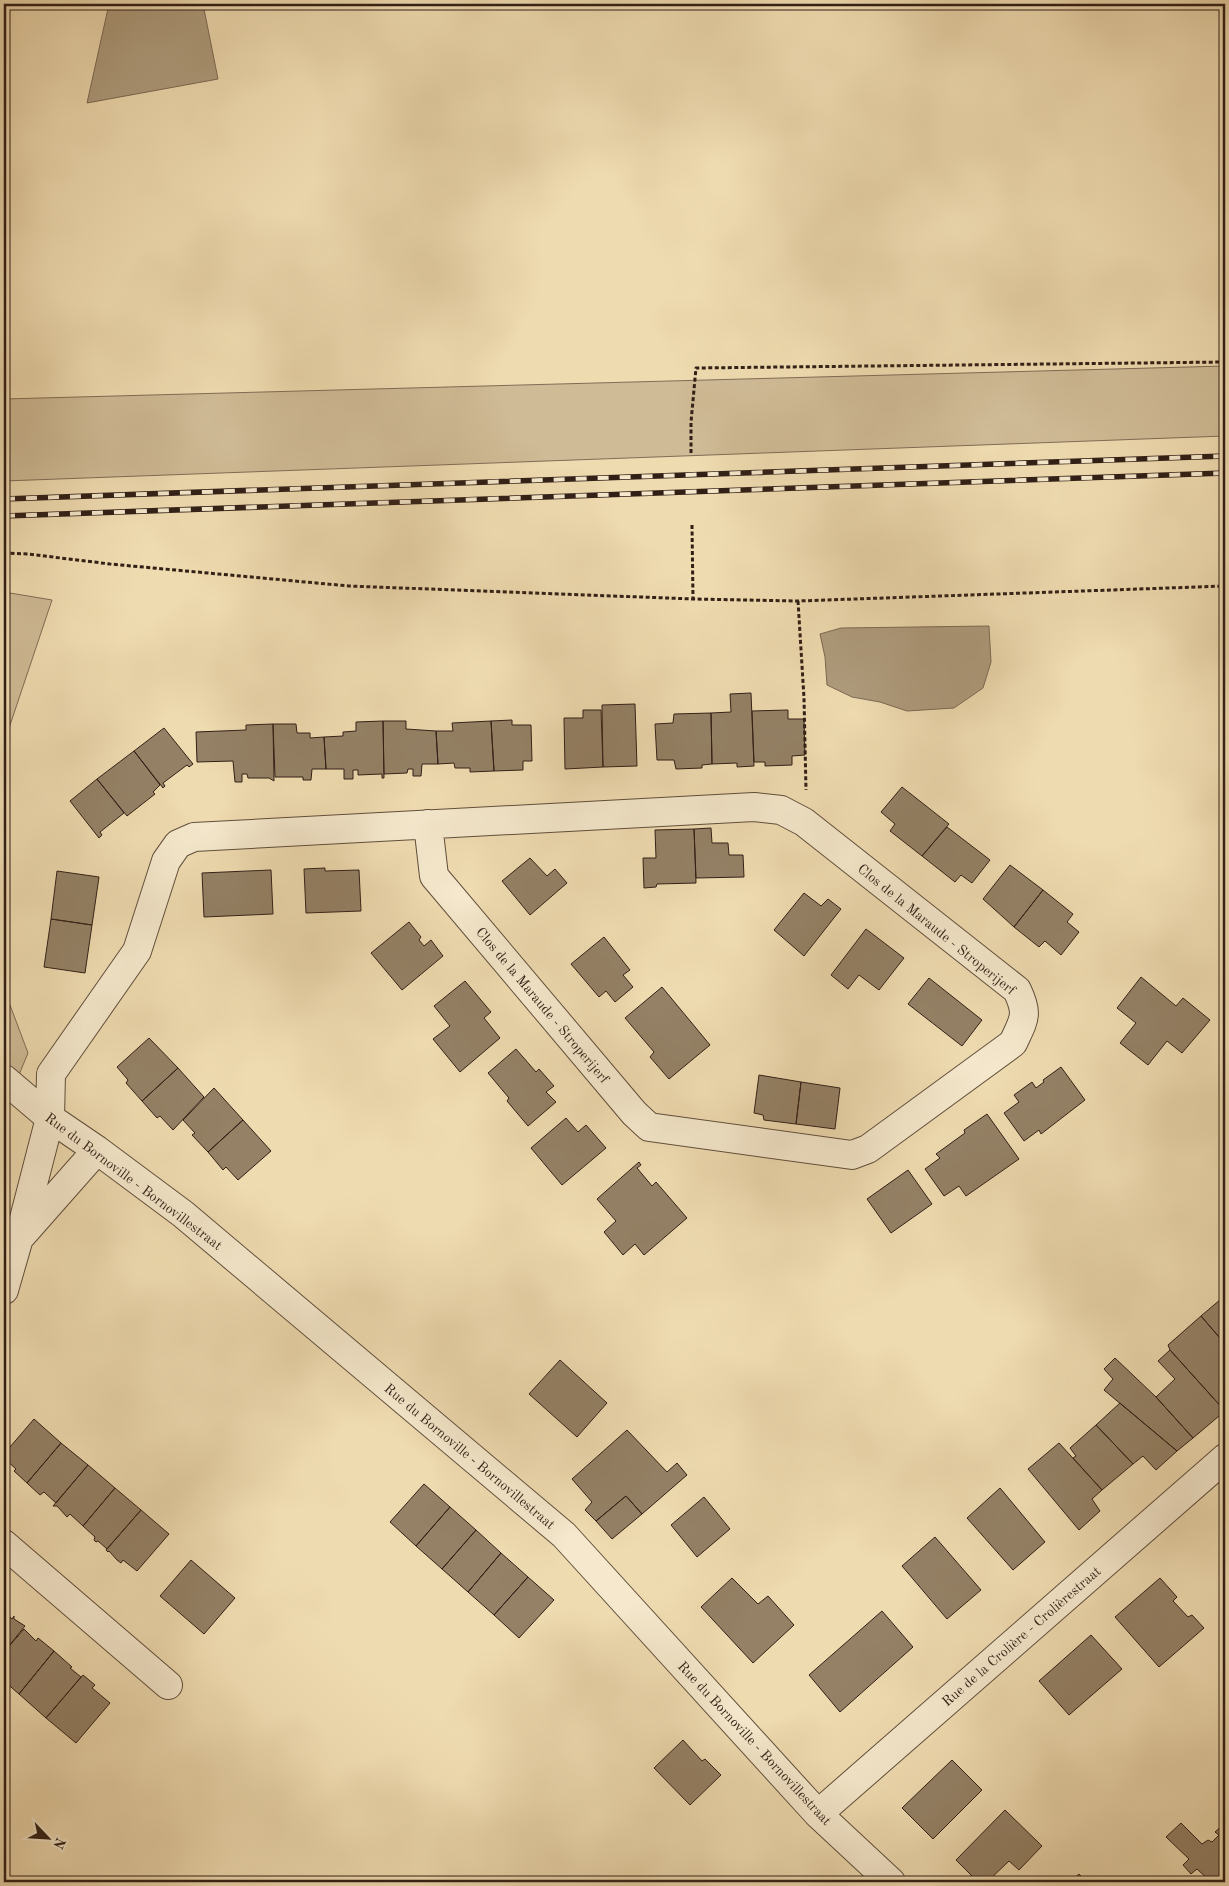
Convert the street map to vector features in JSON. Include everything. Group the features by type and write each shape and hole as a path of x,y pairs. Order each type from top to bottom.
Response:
{"street":[{"name":"Clos de la Maraude - Stroperijerf","path":"4,1290 50,1118 51,1074 137,950 166,861 178,844 194,837 428,824 754,808 781,810 804,822 1016,990 1024,1006 1024,1020 1012,1043 868,1149 852,1155 649,1127 634,1113 434,876 428,824"},
{"name":"Rue du Bornoville - Bornovillestraat","path":"4,1079 50,1118 97,1150 183,1214 564,1535 818,1814 891,1882"},
{"path":"19,1238 97,1150"},
{"name":"Rue de la Crolière - Crolièrestraat","path":"818,1814 1225,1458"},
{"path":"4,1544 168,1685"}],"path":[{"path":"691,453 691,422 696,368 1225,362"},
{"path":"692,525 693,599"},
{"path":"4,553 349,586 693,599 798,601 1225,586"},
{"path":"798,601 807,774 804,822"}],"shaded area":[{"path":"109,4 203,4 218,79 87,103"},
{"path":"1225,366 1225,436 4,481 4,399"},
{"path":"4,592 52,600 4,743"},
{"path":"989,626 991,662 983,688 954,708 907,711 880,702 852,697 827,685 825,657 820,634 841,628"},
{"path":"4,989 28,1053 4,1111"}],"building":[{"path":"751,693 754,766 737,767 737,763 712,764 711,713 731,712 730,694"},
{"path":"635,704 637,766 603,767 602,705"},
{"path":"583,710 601,710 603,767 565,769 564,718 583,718"},
{"path":"788,710 788,719 804,719 805,755 792,756 792,765 765,766 765,762 754,762 752,711"},
{"path":"711,713 712,764 702,765 702,768 676,769 674,760 657,760 655,724 673,723 674,714"},
{"path":"512,720 512,725 531,725 532,761 523,761 523,770 494,771 491,721"},
{"path":"383,721 406,721 406,729 436,731 438,764 422,764 421,776 413,776 413,769 408,769 407,773 384,774"},
{"path":"383,721 384,778 382,778 382,774 358,775 358,770 353,770 353,779 344,779 344,769 326,769 324,737 343,736 343,732 356,731 356,722"},
{"path":"491,721 494,771 470,772 470,768 455,768 454,763 438,764 436,731 453,731 452,723"},
{"path":"273,724 296,724 297,733 310,733 310,738 324,737 326,769 312,769 311,780 303,780 303,777 275,777"},
{"path":"273,724 274,781 269,778 248,778 247,774 242,774 242,782 235,782 233,761 197,762 196,732 246,730 246,725"},
{"path":"164,728 193,764 189,767 187,765 163,783 165,786 163,788 134,751"},
{"path":"134,751 160,785 153,792 155,794 127,816 97,779"},
{"path":"97,779 124,813 100,832 102,835 99,838 70,801"},
{"path":"902,787 949,824 922,856 890,831 895,824 881,812"},
{"path":"947,827 990,860 972,883 961,875 955,882 922,856"},
{"path":"711,828 712,843 728,843 729,855 743,855 744,877 696,878 694,829"},
{"path":"694,829 696,883 657,884 656,887 644,888 643,858 656,858 655,830"},
{"path":"530,858 547,876 555,869 567,883 530,915 502,881"},
{"path":"1010,865 1043,890 1014,927 983,899"},
{"path":"325,868 325,871 359,870 361,911 306,913 304,869"},
{"path":"271,870 273,914 204,917 202,873"},
{"path":"57,871 99,877 92,925 51,919"},
{"path":"1043,890 1073,914 1067,922 1079,932 1061,955 1045,941 1039,947 1014,927"},
{"path":"804,893 821,906 828,899 841,909 804,956 774,930"},
{"path":"51,919 92,925 85,973 44,967"},
{"path":"409,922 421,937 419,940 424,946 431,940 443,956 402,990 371,953"},
{"path":"866,929 904,958 879,990 859,975 848,989 831,975"},
{"path":"604,937 630,970 623,975 633,987 615,1002 606,991 599,997 571,964"},
{"path":"1141,977 1176,1006 1183,998 1210,1020 1182,1053 1167,1041 1148,1065 1120,1043 1136,1023 1117,1008"},
{"path":"929,978 982,1020 962,1046 908,1004"},
{"path":"465,981 491,1012 484,1018 500,1038 460,1072 433,1039 450,1026 434,1006"},
{"path":"662,987 710,1045 669,1079 650,1057 654,1052 625,1018"},
{"path":"149,1038 178,1068 142,1101 126,1083 128,1080 117,1067"},
{"path":"516,1049 536,1072 539,1069 554,1086 546,1092 556,1102 528,1126 507,1101 509,1098 488,1073"},
{"path":"1061,1067 1085,1100 1041,1134 1039,1130 1024,1141 1004,1113 1019,1102 1014,1095 1032,1082 1036,1088 1044,1082 1043,1080"},
{"path":"178,1068 204,1097 173,1130 160,1116 157,1118 142,1101"},
{"path":"759,1075 801,1082 796,1124 764,1120 763,1115 754,1113"},
{"path":"801,1082 840,1088 835,1129 796,1124"},
{"path":"214,1088 243,1120 208,1152 192,1135 195,1133 183,1120"},
{"path":"987,1114 1019,1159 966,1196 959,1186 944,1196 925,1169 940,1158 936,1154 965,1133 964,1130"},
{"path":"566,1118 578,1132 586,1125 606,1148 562,1185 531,1148"},
{"path":"243,1120 271,1151 238,1180 226,1167 223,1170 208,1152"},
{"path":"639,1162 641,1165 637,1168 652,1186 656,1182 687,1218 644,1255 635,1244 623,1255 604,1232 616,1221 597,1199"},
{"path":"908,1170 932,1204 891,1233 867,1199"},
{"path":"1221,1299 1225,1302 1225,1344 1201,1316"},
{"path":"1201,1316 1225,1344 1225,1411 1170,1350 1168,1345"},
{"path":"1170,1350 1225,1411 1193,1438 1156,1397 1175,1379 1158,1361"},
{"path":"1115,1358 1156,1397 1193,1438 1177,1451 1104,1390 1113,1379 1104,1369"},
{"path":"560,1360 607,1403 577,1437 529,1394"},
{"path":"1120,1403 1177,1451 1156,1470 1143,1456 1133,1464 1096,1425"},
{"path":"34,1419 61,1443 27,1483 14,1471 16,1469 4,1458 4,1454"},
{"path":"1096,1425 1133,1464 1102,1490 1073,1458 1076,1456 1070,1448"},
{"path":"627,1430 667,1472 677,1463 687,1475 642,1514 626,1496 596,1521 585,1510 592,1502 572,1479"},
{"path":"61,1443 88,1465 56,1503 44,1492 40,1495 27,1483"},
{"path":"1059,1443 1102,1490 1092,1499 1100,1511 1079,1530 1028,1469"},
{"path":"88,1465 115,1488 83,1526 70,1514 67,1517 57,1506 53,1506"},
{"path":"424,1484 450,1507 416,1546 390,1522"},
{"path":"115,1488 141,1510 107,1549 98,1541 96,1542 94,1540 95,1537 83,1526"},
{"path":"1000,1488 1045,1542 1013,1570 967,1518"},
{"path":"626,1496 642,1514 612,1539 596,1521"},
{"path":"704,1497 730,1529 697,1557 671,1525"},
{"path":"450,1507 476,1530 442,1569 416,1546"},
{"path":"141,1510 169,1534 137,1571 123,1560 121,1563 106,1550"},
{"path":"476,1530 501,1553 468,1592 442,1569"},
{"path":"935,1537 981,1590 947,1619 902,1566"},
{"path":"501,1553 528,1577 494,1615 468,1592"},
{"path":"191,1560 235,1598 204,1634 160,1596"},
{"path":"528,1577 554,1600 519,1638 494,1615"},
{"path":"732,1578 758,1604 768,1596 794,1625 753,1663 701,1607"},
{"path":"1160,1578 1177,1597 1173,1601 1188,1617 1192,1615 1204,1628 1159,1667 1115,1617"},
{"path":"882,1611 913,1647 840,1712 809,1675"},
{"path":"4,1612 12,1619 14,1616 14,1619 25,1626 4,1652"},
{"path":"24,1629 36,1641 38,1638 54,1651 19,1694 4,1681 4,1652"},
{"path":"1091,1635 1122,1669 1069,1715 1039,1681"},
{"path":"54,1651 81,1677 46,1718 19,1694"},
{"path":"83,1675 95,1685 92,1688 110,1703 76,1743 46,1718"},
{"path":"683,1740 702,1761 705,1759 721,1775 690,1805 654,1768"},
{"path":"952,1760 982,1790 933,1839 902,1808"},
{"path":"1005,1810 1042,1846 1019,1870 1009,1861 987,1882 978,1882 956,1860"},
{"path":"1181,1823 1202,1844 1208,1840 1212,1842 1219,1835 1215,1832 1225,1823 1225,1879 1222,1882 1211,1882 1197,1869 1191,1874 1183,1865 1189,1859 1166,1837"},
{"path":"1079,1874 1087,1882 1070,1882"}],"railway":[{"path":"4,499 1225,456"},
{"path":"4,516 1225,473"}]}
